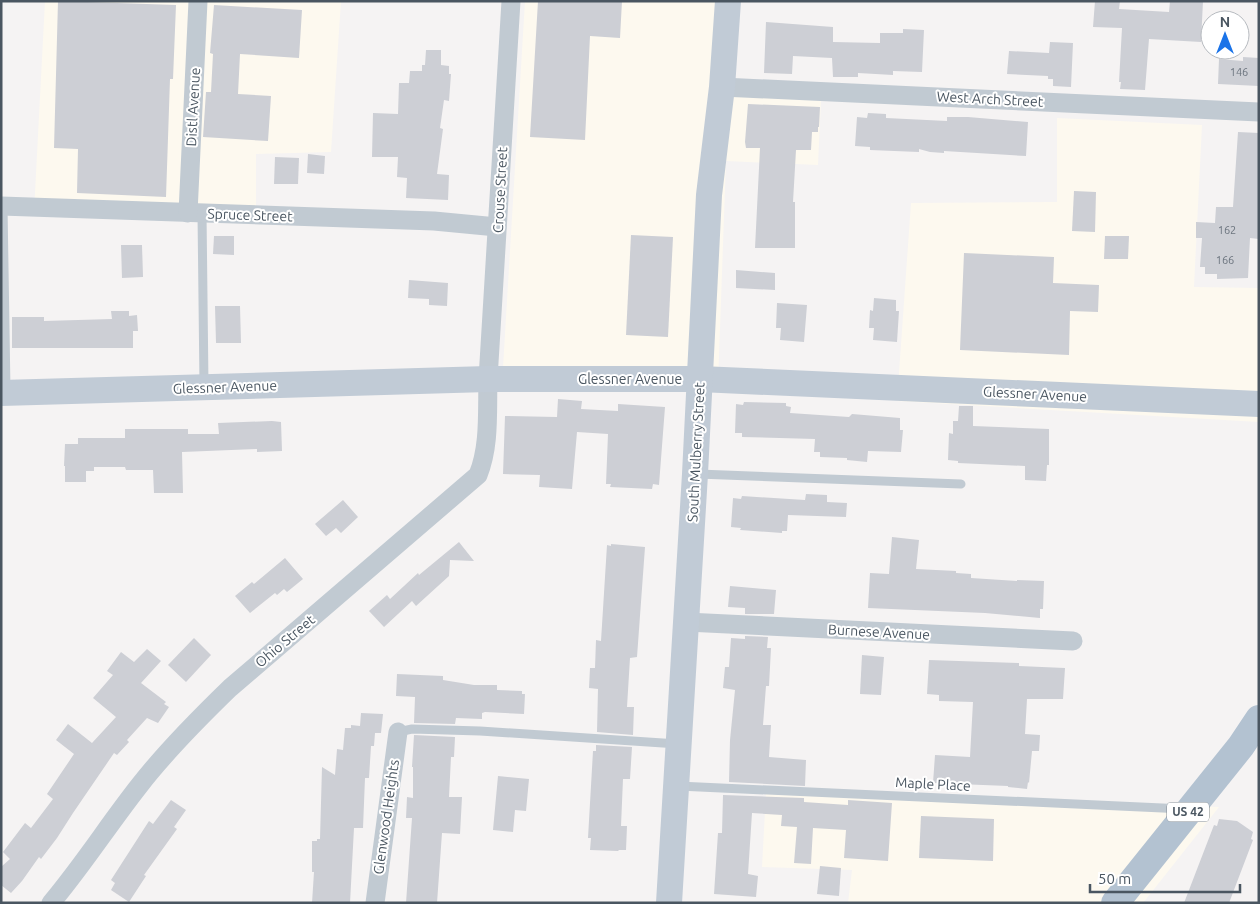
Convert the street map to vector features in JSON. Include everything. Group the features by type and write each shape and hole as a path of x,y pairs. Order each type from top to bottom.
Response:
{"main road":[{"name":"US 42","path":"1115,903 1241,746 1259,719"}],"street":[{"name":"Distl Avenue","path":"195,213 198,1"},
{"name":"Crouse Street","path":"488,379 511,1"},
{"name":"South Mulberry Street","path":"669,903 695,474 709,195 722,87 728,1"},
{"name":"West Arch Street","path":"722,87 1259,112"},
{"name":"Spruce Street","path":"2,206 434,221 498,227"},
{"name":"Glessner Avenue","path":"4,393 488,379 700,379 1259,404"},
{"name":"Ohio Street","path":"52,903 138,787 167,752 194,724 230,688 478,475 483,463 486,442 488,379"},
{"name":"Burnese Avenue","path":"686,622 1073,641"},
{"name":"Glenwood Heights","path":"375,903 398,732"}],"lane":[{"path":"2,206 4,393"},
{"path":"195,213 204,387"},
{"path":"695,474 961,484"},
{"path":"398,732 412,730 480,732 678,744"},
{"name":"Maple Place","path":"676,786 1190,810"}],"shaded area":[{"path":"45,1 341,1 331,152 256,154 256,221 34,212"},
{"path":"525,1 727,1 722,87 821,100 818,165 726,161 718,385 502,384"},
{"path":"1057,118 1202,125 1194,287 1259,288 1259,422 897,401 911,203 1057,202"},
{"path":"766,792 1219,807 1143,903 848,903 852,870 762,867"}],"building":[{"path":"58,1 176,5 173,79 170,79 166,197 77,193 78,149 54,148"},
{"path":"538,1 622,1 620,38 590,36 585,140 530,137"},
{"path":"1095,1 1120,1 1119,9 1169,12 1170,1 1203,1 1203,10 1200,10 1200,42 1149,39 1145,90 1120,89 1122,28 1093,27"},
{"path":"214,5 302,10 299,58 240,54 238,94 271,96 268,141 203,137 206,92 211,92 213,54 210,53"},
{"path":"766,22 833,27 833,42 880,43 880,33 903,33 903,29 924,30 922,72 893,71 893,75 858,73 858,77 833,77 832,58 793,56 792,74 764,73"},
{"path":"1050,42 1073,43 1071,87 1053,86 1053,79 1048,79 1048,76 1007,74 1009,51 1049,53"},
{"path":"426,50 441,50 441,65 449,66 449,74 451,74 449,101 444,100 440,128 443,129 437,174 449,175 448,200 406,198 407,178 397,177 398,157 372,157 373,113 398,114 399,83 409,83 410,71 422,71 422,65 425,65"},
{"path":"1250,57 1259,58 1259,86 1218,84 1219,60 1250,60"},
{"path":"748,104 820,107 818,132 812,132 811,150 796,150 793,202 795,202 795,248 755,248 760,148 746,148"},
{"path":"868,113 886,114 886,118 947,121 947,117 968,117 1028,122 1026,156 944,151 944,153 919,149 919,152 870,150 870,147 855,146 857,117 867,118"},
{"path":"1238,132 1259,133 1259,239 1250,238 1248,278 1217,279 1217,274 1205,274 1205,267 1200,267 1202,238 1196,238 1196,222 1215,223 1216,207 1233,207"},
{"path":"308,154 325,156 324,174 307,173"},
{"path":"275,157 299,158 298,184 274,184"},
{"path":"1074,191 1096,192 1095,232 1072,231"},
{"path":"631,235 673,237 668,337 626,335"},
{"path":"214,236 234,236 234,255 213,254"},
{"path":"1105,236 1129,236 1128,259 1104,259"},
{"path":"121,245 142,245 143,277 122,278"},
{"path":"964,253 1054,257 1053,283 1099,285 1098,312 1070,311 1069,355 960,350"},
{"path":"736,270 775,273 775,290 736,288"},
{"path":"409,280 448,283 447,306 429,305 429,299 408,298"},
{"path":"874,298 896,300 896,311 899,311 897,342 873,340 874,328 869,328 870,310 873,311"},
{"path":"777,303 807,305 804,342 780,340 781,328 776,328"},
{"path":"215,306 240,306 241,343 216,343"},
{"path":"111,311 129,311 129,316 137,315 138,331 133,331 133,348 12,348 12,317 44,317 44,321 112,319"},
{"path":"558,399 582,401 581,409 618,411 618,404 665,407 659,485 653,484 652,489 610,487 611,484 606,484 608,434 577,432 572,489 539,487 540,475 503,474 505,416 557,417"},
{"path":"744,402 786,403 786,406 791,407 790,413 849,417 852,414 900,418 900,430 903,430 901,452 868,451 867,462 847,460 847,458 820,457 820,452 814,452 815,439 742,437 742,433 735,433 736,404 743,405"},
{"path":"959,406 973,406 973,426 1049,429 1049,465 1047,465 1046,481 1025,480 1025,466 958,463 958,461 948,460 949,433 953,434 953,421 958,421"},
{"path":"281,422 282,451 257,452 257,449 182,452 183,493 154,493 153,470 126,470 125,467 94,467 94,471 86,471 86,482 65,482 65,444 78,444 78,438 125,438 125,429 188,429 188,434 219,434 218,423"},
{"path":"806,494 827,495 827,502 847,503 846,517 788,515 787,531 782,531 782,533 740,530 741,528 731,527 733,498 741,499 742,496 805,500"},
{"path":"343,500 358,517 341,533 336,528 326,536 315,524"},
{"path":"892,537 919,540 916,569 956,571 956,573 971,574 971,578 1044,581 1043,609 1040,609 1040,618 985,613 868,608 870,573 889,574"},
{"path":"459,542 474,561 450,560 449,576 416,606 412,601 384,627 369,611 387,595 390,599 418,573 419,575"},
{"path":"611,544 645,547 637,657 630,658 627,707 634,707 633,735 597,732 598,689 589,688 590,668 595,668 596,640 601,641 607,545 611,546"},
{"path":"285,558 303,579 287,592 284,589 277,595 275,593 250,613 235,596 252,582 254,584"},
{"path":"730,586 776,590 774,614 745,614 745,608 728,607"},
{"path":"745,636 768,637 767,648 771,648 769,686 766,686 763,725 771,725 769,757 806,760 805,786 729,782 730,740 735,690 723,688 725,667 729,667 731,638 745,639"},
{"path":"194,638 211,655 186,682 168,665"},
{"path":"147,649 161,661 141,683 166,702 164,704 169,707 158,723 147,718 127,740 129,742 117,755 114,753 57,838 41,859 39,857 11,893 1,885 1,867 10,859 3,852 25,823 31,828 53,799 47,794 74,754 56,740 68,724 92,743 116,717 93,698 113,675 107,671 121,652 134,662"},
{"path":"862,655 884,657 881,695 860,694"},
{"path":"929,660 1019,663 1019,666 1065,668 1063,699 1027,699 1025,734 1040,735 1039,751 1032,751 1027,789 1008,786 933,783 935,755 970,757 973,702 939,701 939,695 927,694"},
{"path":"397,674 443,676 443,680 474,685 497,685 497,690 522,691 522,694 525,694 524,714 485,712 482,713 482,719 456,718 455,724 414,723 415,697 396,696"},
{"path":"361,713 383,714 381,733 375,733 374,746 371,746 369,778 365,778 363,828 354,828 350,903 312,903 314,872 312,872 312,841 320,839 322,767 335,775 337,749 343,750 345,728 351,728 351,725 360,726"},
{"path":"414,735 455,737 454,757 451,757 449,797 462,797 460,834 442,833 437,903 406,903 412,818 406,818 407,797 413,798"},
{"path":"596,745 632,747 630,779 623,779 621,826 627,826 626,850 590,850 591,838 588,838 593,751 596,751"},
{"path":"498,776 529,779 526,811 515,810 513,832 493,830"},
{"path":"723,795 804,798 804,802 848,805 848,800 892,803 888,861 844,858 846,830 813,828 811,864 794,863 797,827 781,826 782,815 752,813 748,874 758,876 756,897 714,894 718,833 722,833"},
{"path":"171,800 186,810 174,827 177,829 144,875 146,876 129,902 111,890 115,883 111,880 149,821 153,824"},
{"path":"921,816 994,819 993,861 919,858"},
{"path":"1219,819 1237,821 1253,832 1251,839 1253,840 1229,903 1184,903 1214,825 1217,826"},
{"path":"820,866 841,868 839,896 817,894"}]}
